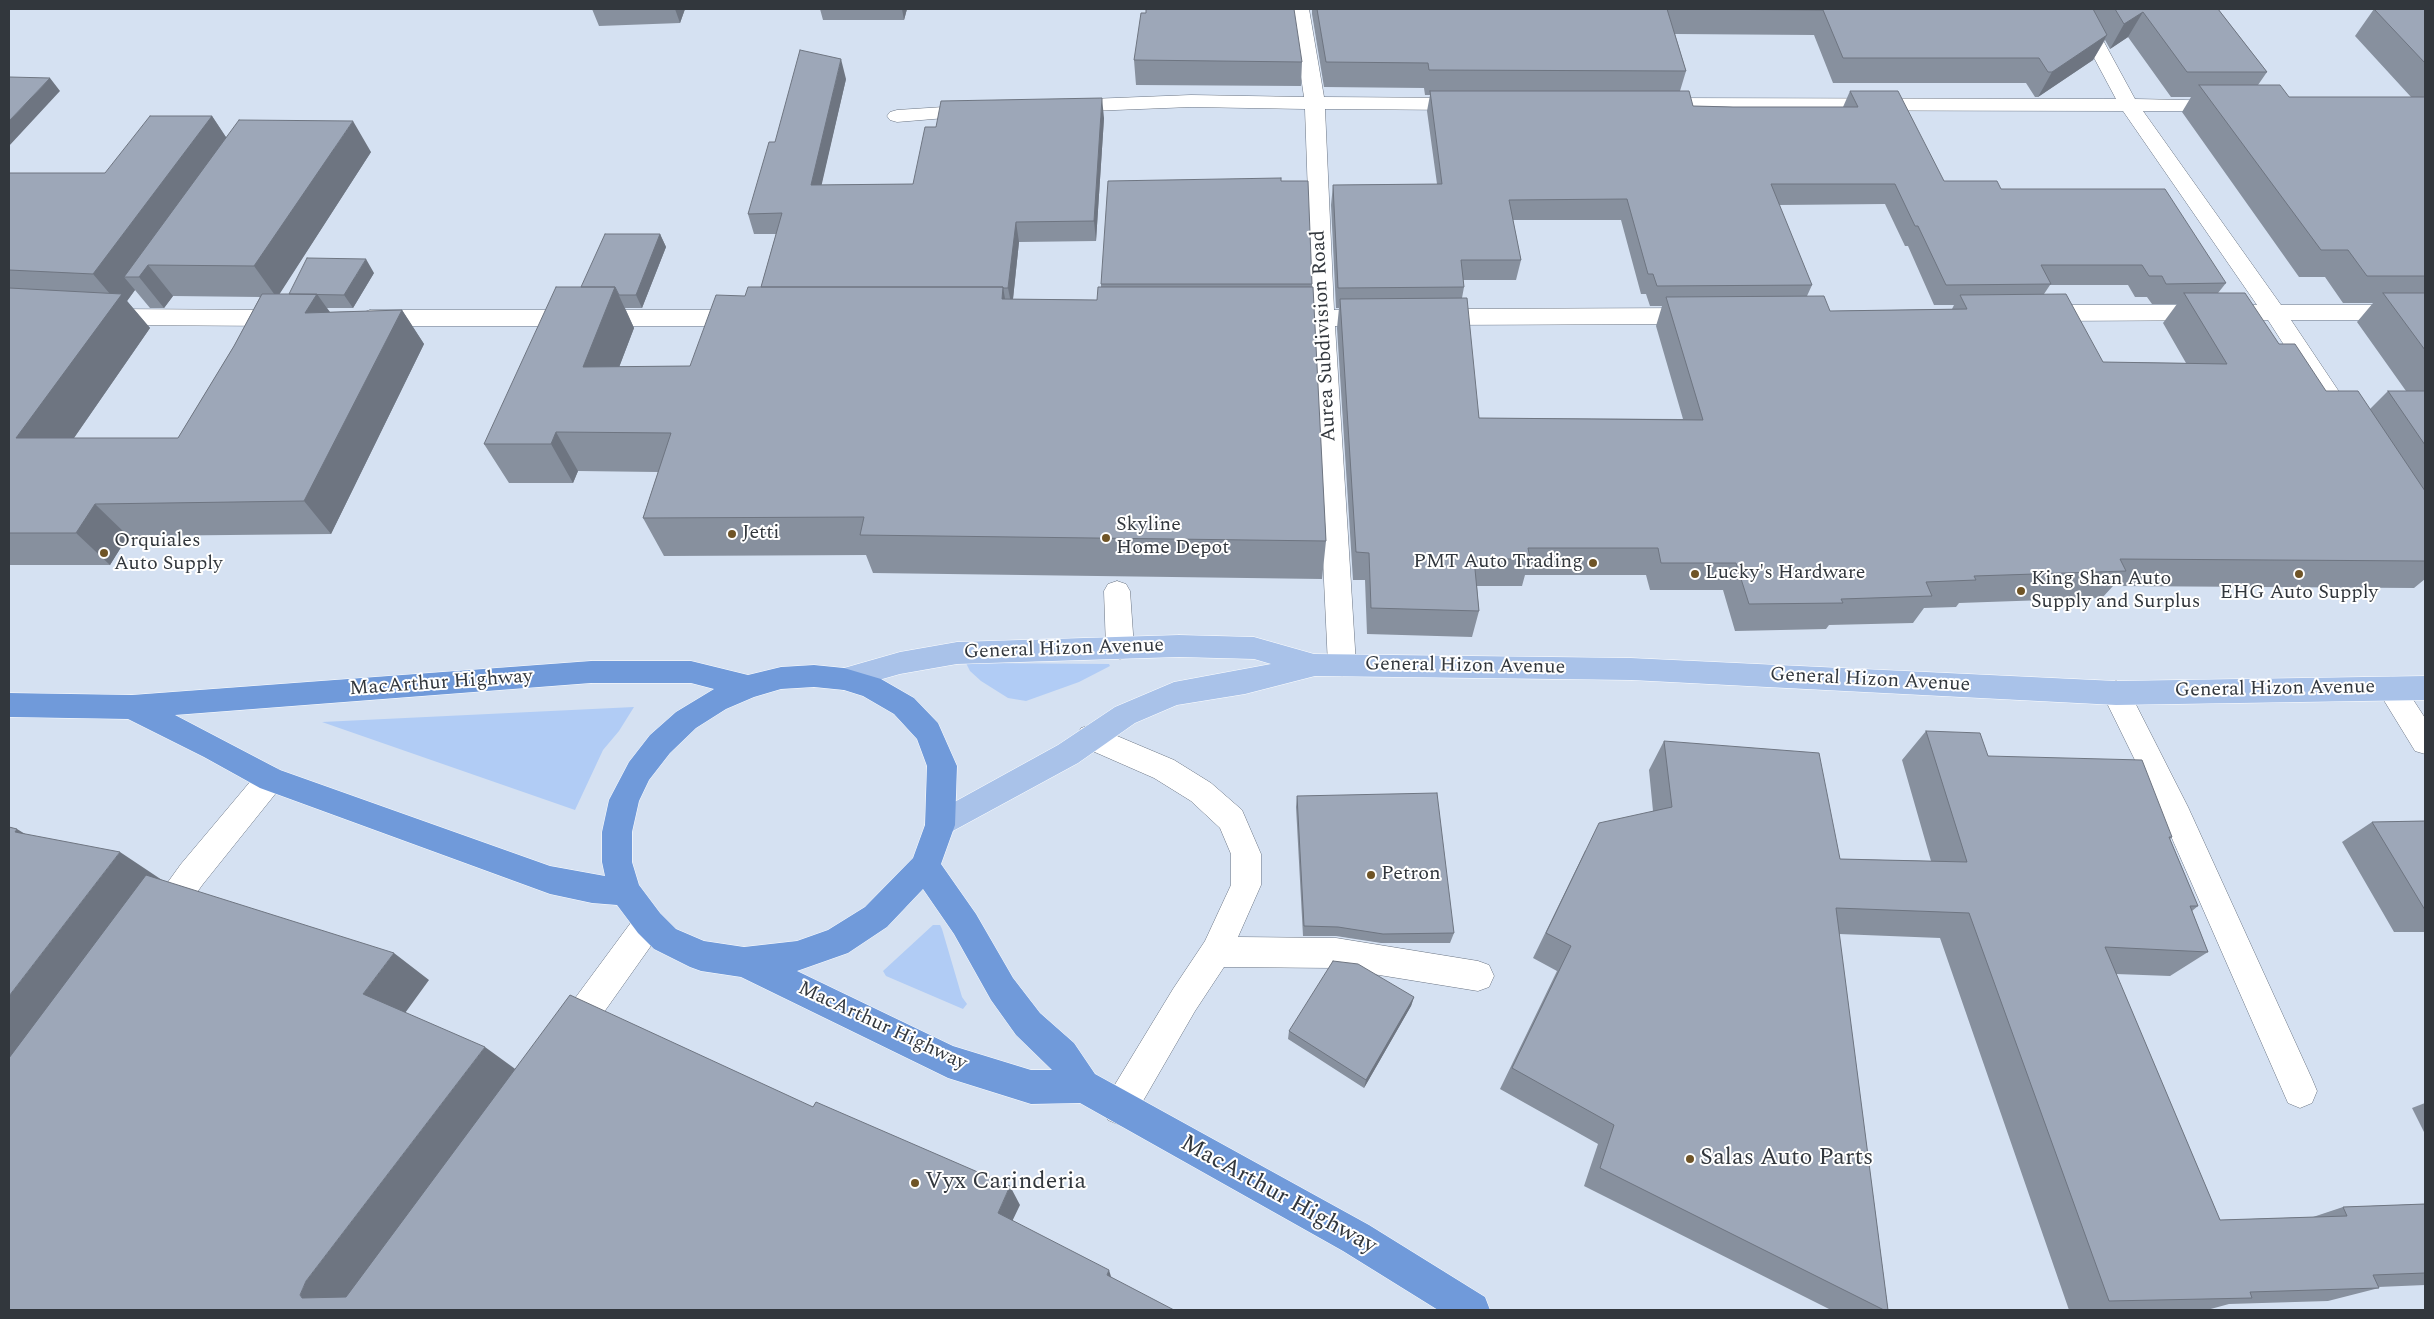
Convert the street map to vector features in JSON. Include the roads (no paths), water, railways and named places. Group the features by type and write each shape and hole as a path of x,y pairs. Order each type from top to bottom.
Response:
{"highway":[{"name":"MacArthur Highway","path":"9,705 132,707 591,672 691,672 748,687"},
{"name":"MacArthur Highway","path":"814,676 844,679 871,687 904,706 928,732 942,766 940,825 925,866 876,917 837,942 797,956 744,962 702,956 665,939 649,923 625,892 617,862 617,832 624,800 639,771 660,744 686,720 716,701 748,687 781,678 814,676"},
{"name":"MacArthur Highway","path":"132,707 214,748 270,779 550,880 592,889 625,892"},
{"name":"MacArthur Highway","path":"925,866 965,924 1002,989 1028,1024 1062,1055 1082,1086 1356,1238 1472,1310"},
{"name":"MacArthur Highway","path":"744,962 948,1061 1031,1087 1082,1086"}],"main road":[{"name":"General Hizon Avenue","path":"844,679 900,663 957,653 1120,648 1254,648 1314,665"},
{"name":"General Hizon Avenue","path":"940,825 1068,754 1125,715 1174,694 1245,682 1314,665 1631,669 2116,692 2425,688"}],"street":[{"name":"Aurea Subdivision Road","path":"1300,9 1315,104 1323,318 1342,665"},
{"path":"2078,9 2129,105 2274,312 2360,443"},
{"path":"1050,106 1191,101 1315,104 1484,104"},
{"path":"1633,104 2248,105"},
{"path":"897,116 993,110"},
{"path":"130,318 146,294"},
{"path":"2016,314 2425,312"},
{"path":"82,315 130,318 308,318"},
{"path":"1254,318 1719,316"},
{"path":"348,318 766,318"},
{"path":"1117,591 1120,648"},
{"path":"2391,688 2425,742"},
{"path":"2116,692 2172,807 2300,1091"},
{"path":"1091,737 1164,769 1201,792 1232,819 1246,854 1246,885 1216,952 1184,1000 1120,1108"},
{"path":"145,938 192,874 270,779"},
{"path":"547,1063 649,923"},
{"path":"1216,952 1336,953 1478,976"}],"place":[{"name":"Jetti","path":"732,534"},
{"name":"Skyline Home Depot","path":"1106,538"},
{"name":"Orquiales Auto Supply","path":"104,553"},
{"name":"PMT Auto Trading","path":"1593,563"},
{"name":"Lucky's Hardware","path":"1695,574"},
{"name":"EHG Auto Supply","path":"2299,574"},
{"name":"King Shan Auto Supply and Surplus","path":"2021,591"},
{"name":"Petron","path":"1371,875"},
{"name":"Salas Auto Parts","path":"1690,1159"},
{"name":"Vyx Carinderia","path":"915,1183"}]}
